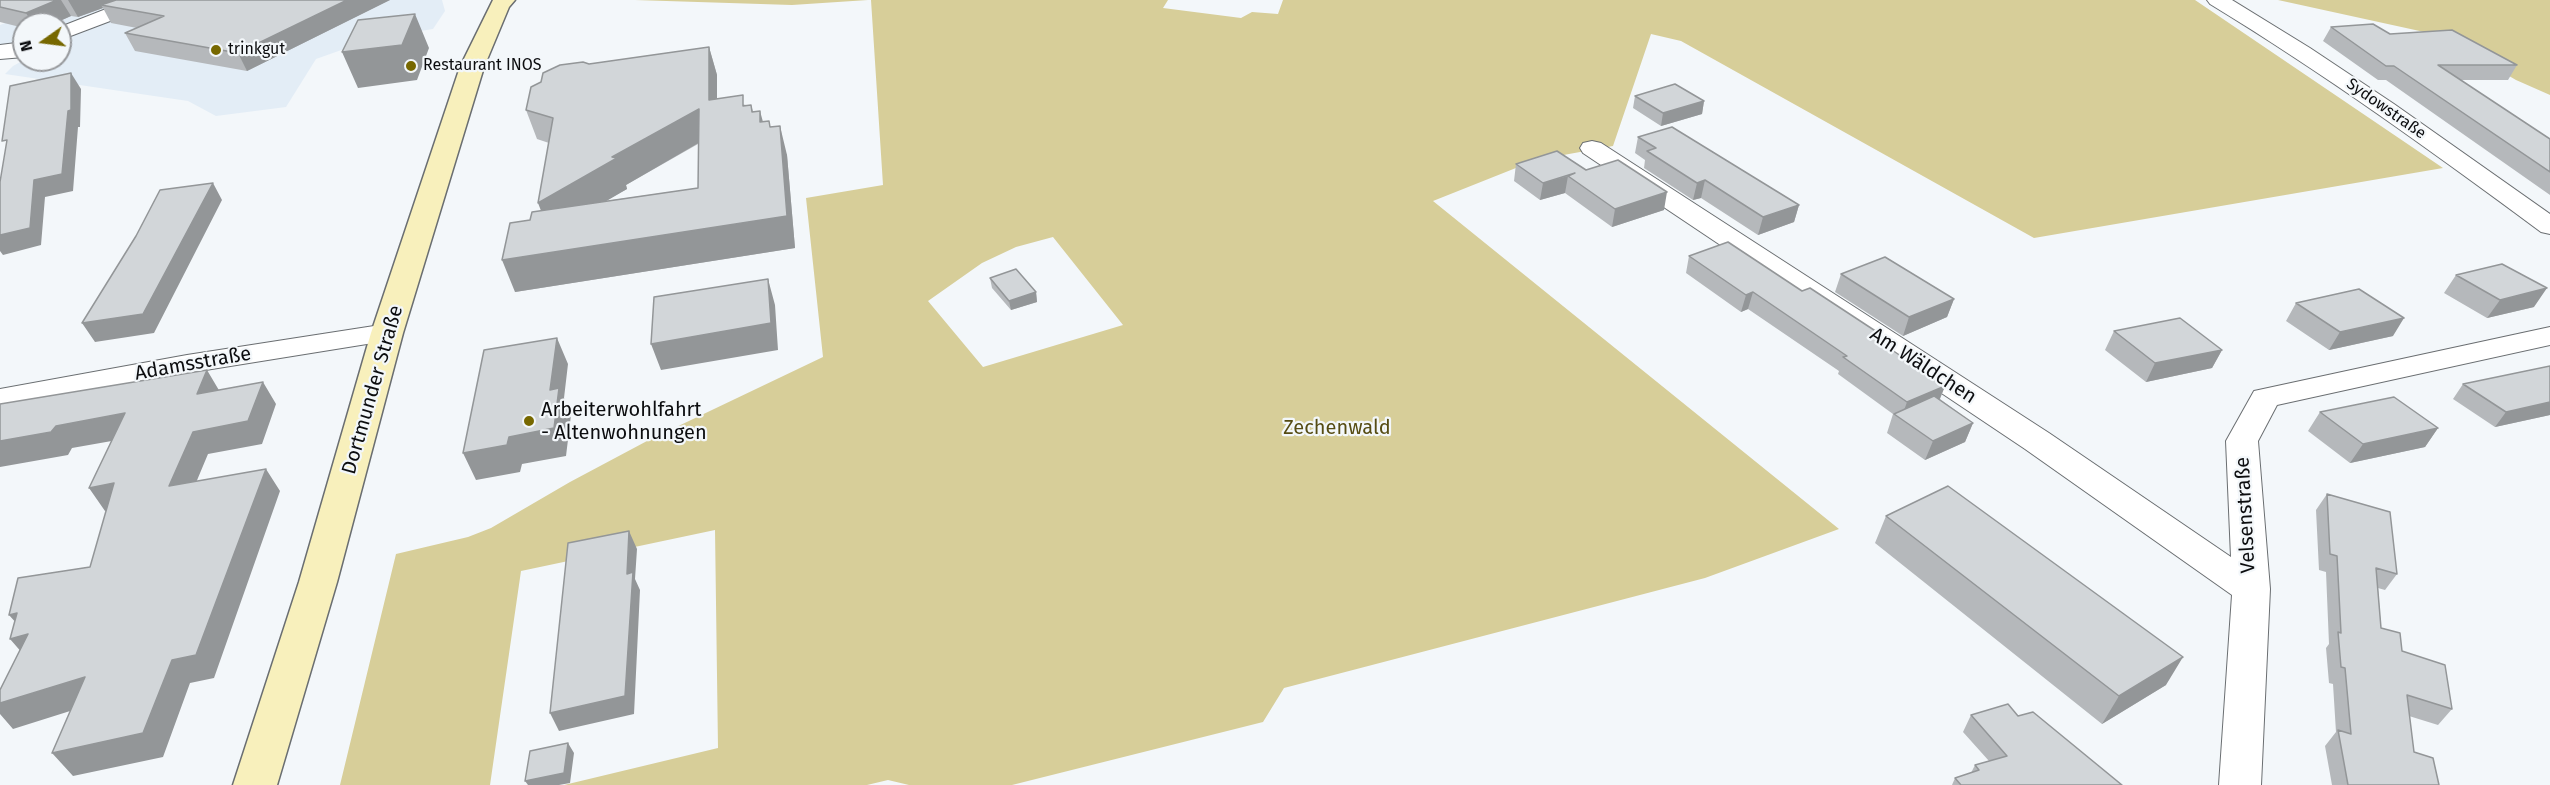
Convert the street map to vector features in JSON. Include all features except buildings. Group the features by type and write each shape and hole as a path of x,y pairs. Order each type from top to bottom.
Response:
{"main road":[{"name":"Dortmunder Straße","path":"255,785 324,561 387,333 472,67 499,6 504,0"}],"street":[{"path":"72,29 148,0"},
{"name":"Sydowstraße","path":"2217,0 2275,34 2370,97 2550,226"},
{"name":"Am Wäldchen","path":"1592,148 2037,441 2251,590"},
{"name":"Adamsstraße","path":"0,399 178,365 387,333"},
{"name":"Velsenstraße","path":"2240,785 2251,590 2242,441 2265,398 2550,336"}],"shaded area":[{"path":"63,0 442,0 445,11 433,29 402,34 347,48 316,59 286,107 216,116 188,101 5,74 12,67 12,72 72,72 72,12 33,12"},
{"path":"12,20 12,46 0,45 0,25"}],"green space":[{"path":"635,0 868,0 792,5"},
{"name":"Zechenwald","path":"871,0 1168,0 1163,8 1241,18 1252,12 1278,14 1283,0 2195,0 2443,168 2034,238 1681,41 1651,34 1613,146 1536,160 1433,201 1839,529 1705,578 1284,688 1263,722 1012,785 909,785 888,780 867,785 564,785 718,748 715,530 521,571 490,785 340,785 396,554 468,537 491,528 647,441 823,357 806,198 883,185","holes":["1053,237 1123,325 983,367 928,301 982,263 1016,247"]},
{"path":"2278,0 2550,0 2550,95 2516,80 2438,35"}],"place":[{"name":"trinkgut","path":"216,50"},
{"name":"Restaurant INOS","path":"411,66"},
{"name":"Arbeiterwohlfahrt - Altenwohnungen","path":"529,421"}]}
